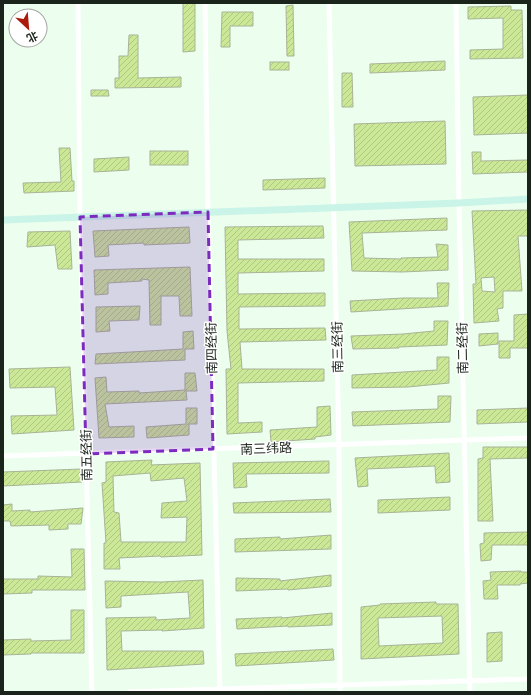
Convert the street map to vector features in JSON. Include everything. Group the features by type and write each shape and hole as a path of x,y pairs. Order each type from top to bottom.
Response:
{"street":[{"name":"南五经街","path":"78,3 80,217 92,692"},
{"name":"南四经街","path":"205,3 213,450 220,691"},
{"name":"南三经街","path":"329,3 339,445 340,692"},
{"name":"南二经街","path":"456,3 470,692"},
{"path":"3,220 334,208 528,199"},
{"name":"南三纬路","path":"3,456 528,438"},
{"path":"129,692 220,691 354,685 528,680"},
{"path":"354,685 354,692"}],"highlighted area":[{"path":"208,212 213,449 86,454 80,217"}],"building":[{"path":"183,3 195,3 195,51 183,52"},
{"path":"293,5 294,56 287,56 286,6"},
{"path":"511,6 511,10 522,10 523,58 470,59 470,50 503,49 503,18 468,19 468,7"},
{"path":"222,12 253,12 253,26 230,26 230,47 221,47"},
{"path":"129,35 138,35 138,78 181,77 181,87 115,88 115,78 119,78 119,56 128,56"},
{"path":"445,61 445,70 370,73 370,64"},
{"path":"270,62 289,62 289,70 270,70"},
{"path":"342,73 352,73 353,107 342,107"},
{"path":"91,90 108,90 109,96 91,96"},
{"path":"528,95 528,133 474,135 473,97"},
{"path":"445,121 446,164 355,166 354,124"},
{"path":"59,148 70,148 74,191 24,193 23,183 61,182"},
{"path":"150,151 188,151 188,165 150,165"},
{"path":"472,152 481,152 481,161 528,160 528,172 473,174"},
{"path":"129,157 129,170 94,172 94,159"},
{"path":"325,178 325,188 263,190 263,180"},
{"path":"528,210 528,236 518,236 522,291 503,291 503,308 497,309 499,321 474,323 473,284 476,284 472,211","holes":["494,277 495,292 482,291 481,278"]},
{"path":"447,218 447,230 362,233 364,258 401,259 438,257 436,244 448,245 448,270 402,272 352,271 349,222"},
{"path":"323,226 324,238 238,240 238,259 324,259 324,271 238,273 238,294 325,293 325,306 239,307 239,329 325,328 326,340 240,342 242,369 324,369 324,381 238,383 238,423 262,422 262,432 227,434 226,369 231,369 227,331 225,227"},
{"path":"189,227 190,243 108,245 109,256 95,257 93,231"},
{"path":"70,231 72,269 58,269 55,245 27,247 28,232"},
{"path":"190,267 192,316 180,316 179,296 161,296 161,325 150,325 149,280 142,279 142,281 108,283 108,294 95,295 94,270"},
{"path":"437,283 449,283 448,306 351,312 350,301 438,298"},
{"path":"140,306 139,320 109,321 110,331 96,332 96,307"},
{"path":"528,314 528,348 510,348 510,358 499,358 499,341 514,341 514,315"},
{"path":"434,321 448,321 447,345 353,349 351,336 434,331"},
{"path":"193,331 194,349 185,349 185,360 95,364 96,354 183,349 183,332"},
{"path":"498,333 498,344 479,346 479,334"},
{"path":"437,357 449,357 449,383 408,387 352,388 352,375 437,370"},
{"path":"70,367 74,430 12,434 11,416 57,415 55,387 10,388 9,369"},
{"path":"185,373 195,373 197,391 186,391 187,400 105,404 109,427 134,426 134,437 99,438 95,378 106,377 107,392 139,391 139,393 185,390"},
{"path":"438,396 451,396 450,422 353,426 352,412 438,409"},
{"path":"330,406 331,435 315,437 315,439 271,442 270,430 317,427 317,407"},
{"path":"186,408 197,408 197,424 189,424 189,435 147,438 146,427 186,424"},
{"path":"528,408 528,422 477,424 477,410"},
{"path":"483,447 528,447 527,458 490,459 493,521 478,521 478,459 483,458"},
{"path":"449,453 450,482 436,483 435,466 367,469 368,486 358,487 355,458"},
{"path":"152,460 151,465 200,463 202,555 119,558 120,569 104,569 104,543 106,543 102,483 106,482 106,462","holes":["150,473 151,481 184,478 187,501 162,503 161,518 187,517 186,542 121,542 119,513 114,512 113,476"]},
{"path":"329,461 329,473 246,474 247,487 234,488 233,463"},
{"path":"82,469 82,482 3,486 3,472"},
{"path":"450,497 450,510 378,513 378,500"},
{"path":"330,499 331,512 234,513 233,503"},
{"path":"12,504 12,511 30,510 30,512 83,508 81,524 68,524 68,529 49,530 49,525 11,526 10,521 3,521 3,505"},
{"path":"528,532 528,545 492,545 491,560 481,561 480,544 484,543 484,533"},
{"path":"331,535 331,549 235,552 235,539 280,537 280,539"},
{"path":"71,549 84,549 85,590 32,590 32,593 3,594 3,579 38,579 38,576 72,577"},
{"path":"490,572 528,572 528,583 520,585 497,585 498,599 484,599 483,581 491,580"},
{"path":"331,575 331,586 288,590 236,591 236,578 280,579 280,581"},
{"path":"203,580 204,628 162,631 121,631 122,651 203,651 204,664 107,670 106,618 156,617 156,620 190,618 188,592 121,596 121,607 106,608 105,581 161,582"},
{"path":"436,602 436,604 458,604 459,654 361,659 361,607 380,604","holes":["442,616 443,643 379,646 378,618"]},
{"path":"71,610 84,610 84,653 31,653 3,655 3,640 71,640"},
{"path":"332,613 332,625 237,629 236,619 282,618"},
{"path":"502,632 502,661 487,662 487,633"},
{"path":"333,649 334,660 236,666 235,654"}]}
